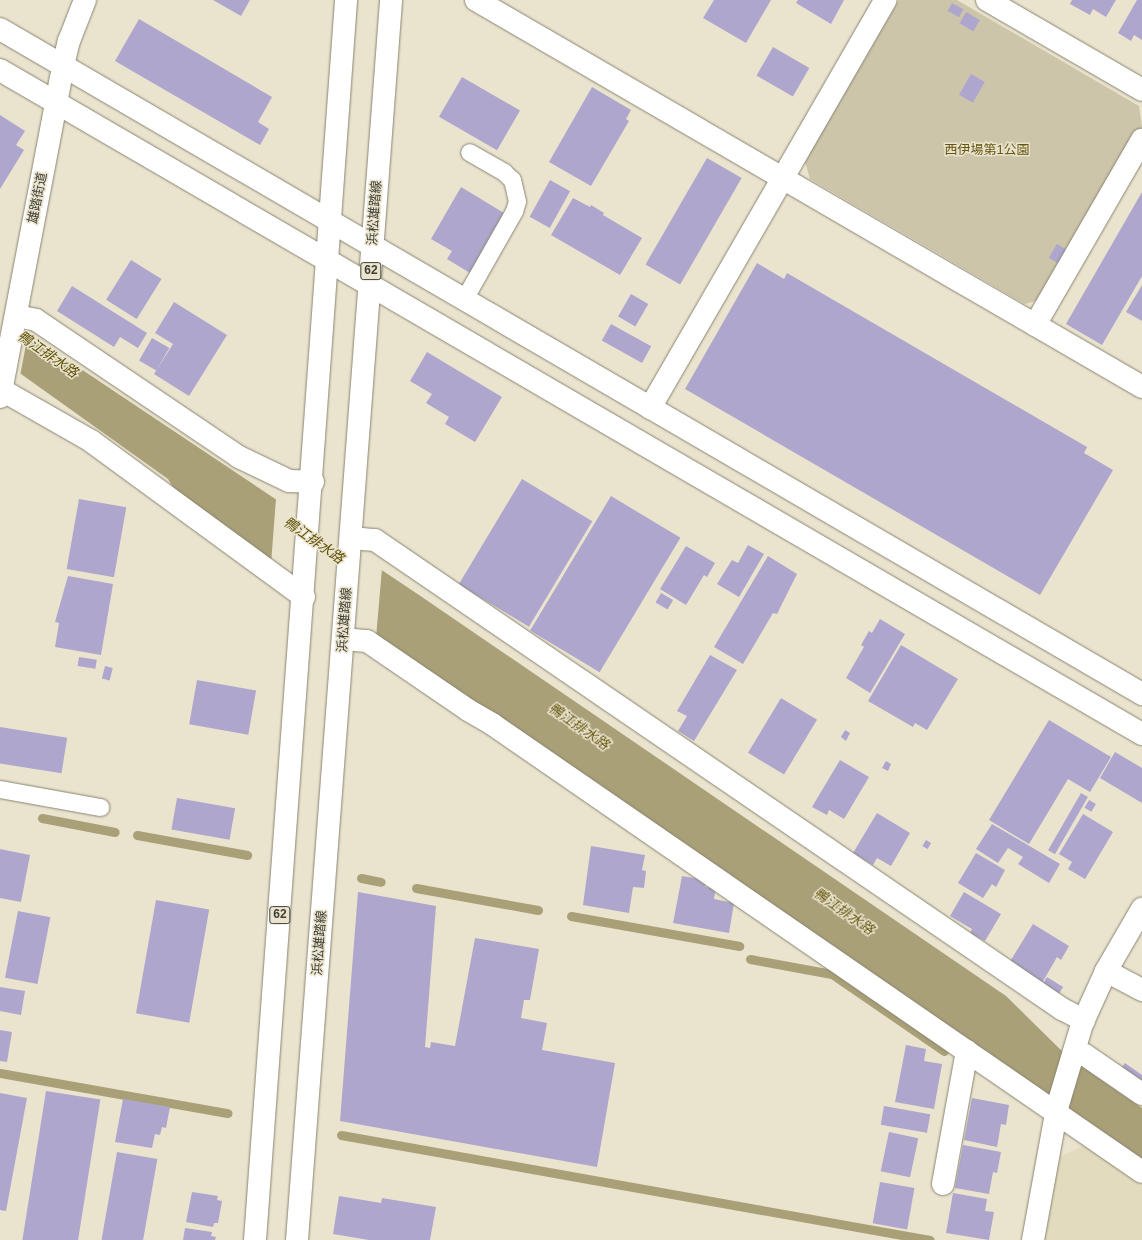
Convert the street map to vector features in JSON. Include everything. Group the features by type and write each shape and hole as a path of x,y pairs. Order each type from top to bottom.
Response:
{"street":[{"name":"雄踏街道","path":"2,387 63,66 69,41 85,0"},
{"name":"62","path":"255,1240 313,482 346,0"},
{"name":"浜松雄踏線","path":"297,1240 391,0"},
{"path":"476,0 1142,387"},
{"path":"650,408 886,0"},
{"path":"987,0 1142,90"},
{"path":"0,29 1142,694"},
{"path":"0,70 1142,734"},
{"path":"1035,325 1142,140"},
{"path":"15,320 36,320 236,455 289,481 313,482"},
{"path":"2,387 91,440 304,593"},
{"path":"351,540 375,540 1062,1009 1084,1020"},
{"path":"343,639 367,641 468,710 492,724 967,1051 1057,1110 1142,1172"},
{"path":"1033,1240 1057,1110 1073,1053 1084,1020 1106,971 1142,909"},
{"path":"1106,971 1142,990"},
{"path":"943,1184 967,1051"},
{"path":"1073,1053 1085,1055 1142,1094"}],"lane":[{"path":"464,299 514,211 517,201 512,180 504,172 470,152"},
{"path":"0,790 100,807"}],"shaded area":[{"path":"1086,1144 1142,1183 1142,1240 1044,1240 1060,1157"}],"green space":[{"name":"西伊場第1公園","path":"899,0 957,0 1139,106 1142,127 1043,299 1025,304 810,179 805,161"}],"water":[{"name":"鴨江排水路","path":"0,316 57,358 72,363 419,595 1006,996 1067,1056 1142,1108 1142,1162 349,618 174,489 168,479 0,359"}],"pier":[{"path":"0,314 28,334 20,376 0,362"},
{"path":"276,499 382,568 376,638 271,564"}],"building":[{"path":"213,0 250,0 241,16"},
{"path":"714,0 771,0 746,43 703,18"},
{"path":"798,0 844,0 831,24 796,3"},
{"path":"1072,0 1116,0 1106,17 1093,9 1090,15 1070,4"},
{"path":"1137,0 1142,0 1142,40 1134,35 1131,41 1118,33"},
{"path":"952,3 963,9 959,17 948,11"},
{"path":"966,12 980,20 973,31 960,23"},
{"path":"139,19 272,97 258,122 269,129 260,145 115,61"},
{"path":"773,47 809,68 793,97 756,76"},
{"path":"971,74 985,82 973,103 959,95"},
{"path":"462,77 520,110 497,150 439,117"},
{"path":"592,87 631,110 626,119 629,121 591,186 549,162"},
{"path":"0,115 25,131 16,145 24,150 0,189"},
{"path":"707,158 742,178 680,285 646,265"},
{"path":"550,180 570,191 550,228 530,217"},
{"path":"461,187 504,213 470,273 447,259 452,251 431,239"},
{"path":"1142,192 1142,276 1102,345 1066,324"},
{"path":"573,198 590,207 591,205 604,213 603,215 642,238 620,275 551,235"},
{"path":"1057,244 1067,250 1059,264 1049,258"},
{"path":"131,260 162,279 137,319 106,300"},
{"path":"757,263 784,279 787,273 1087,447 1084,453 1113,470 1040,595 685,389"},
{"path":"1142,285 1142,321 1126,312"},
{"path":"72,286 147,333 138,348 120,337 114,347 57,311"},
{"path":"631,294 648,304 635,327 618,317"},
{"path":"174,302 227,335 189,396 154,374 173,344 155,333"},
{"path":"611,324 651,346 642,363 602,341"},
{"path":"152,338 169,348 156,371 139,361"},
{"path":"427,352 502,397 475,442 445,424 449,417 426,403 432,394 410,381"},
{"path":"522,479 592,521 529,627 459,584"},
{"path":"611,496 680,538 600,672 530,631"},
{"path":"79,499 126,507 114,577 67,569"},
{"path":"748,545 764,554 739,597 717,584 732,560 738,563"},
{"path":"686,546 715,563 707,577 704,575 686,605 660,589"},
{"path":"768,556 797,574 777,614 773,613 743,664 714,647"},
{"path":"68,576 113,584 101,655 55,647 59,623 55,622"},
{"path":"661,593 673,600 668,610 656,603"},
{"path":"880,619 905,634 870,693 846,678 864,647 861,645 869,631 872,633"},
{"path":"901,645 958,679 927,730 915,723 913,727 868,701"},
{"path":"710,655 737,670 694,741 678,731 687,716 677,711"},
{"path":"79,657 97,660 95,669 78,666"},
{"path":"105,666 113,668 110,681 102,679"},
{"path":"197,680 256,690 248,735 189,724"},
{"path":"781,698 817,720 784,774 748,753"},
{"path":"1049,720 1111,757 1090,792 1068,779 1029,844 989,820"},
{"path":"0,727 67,738 62,773 0,763"},
{"path":"845,730 850,733 846,741 841,737"},
{"path":"1115,752 1142,768 1142,803 1100,778"},
{"path":"840,760 869,777 844,819 829,810 827,815 812,807"},
{"path":"886,761 891,764 888,771 882,768"},
{"path":"1081,793 1088,797 1055,854 1048,850"},
{"path":"177,798 235,808 230,840 171,830"},
{"path":"1089,800 1096,804 1091,812 1084,808"},
{"path":"877,813 910,833 891,866 877,858 873,865 853,853"},
{"path":"1083,814 1113,832 1085,879 1068,869 1072,862 1059,854"},
{"path":"992,824 1060,864 1049,883 1018,864 1023,857 1008,848 998,863 976,849"},
{"path":"926,840 931,843 928,849 922,846"},
{"path":"591,846 645,855 642,870 646,871 644,888 633,887 629,913 583,905"},
{"path":"0,849 30,855 21,902 0,898"},
{"path":"976,853 1005,870 996,887 992,884 983,898 958,883"},
{"path":"682,876 706,880 705,887 716,888 714,899 734,903 729,933 673,923"},
{"path":"358,892 436,906 425,1047 430,1048 431,1042 455,1046 475,938 539,949 530,1000 524,1000 521,1018 547,1023 542,1050 615,1063 597,1167 340,1121"},
{"path":"964,892 1001,914 985,941 970,933 972,929 950,916"},
{"path":"156,900 209,909 189,1023 136,1013"},
{"path":"18,911 50,917 37,984 5,978"},
{"path":"1033,924 1069,946 1061,960 1057,957 1042,983 1009,963"},
{"path":"1047,977 1063,987 1059,994 1043,984"},
{"path":"0,987 25,991 21,1015 0,1011"},
{"path":"0,1030 12,1032 7,1062 0,1061"},
{"path":"906,1045 926,1049 924,1061 942,1064 934,1109 895,1102"},
{"path":"1125,1063 1142,1075 1142,1084 1121,1069"},
{"path":"46,1091 100,1100 78,1240 22,1240"},
{"path":"0,1093 27,1098 6,1211 0,1210"},
{"path":"972,1098 1009,1105 1006,1125 1001,1124 997,1147 964,1140"},
{"path":"123,1099 170,1107 166,1128 162,1127 160,1135 155,1134 152,1148 115,1142"},
{"path":"884,1106 930,1114 927,1133 881,1125"},
{"path":"889,1132 918,1138 910,1177 881,1171"},
{"path":"963,1145 1001,1152 997,1173 993,1172 989,1194 955,1188"},
{"path":"117,1152 157,1159 143,1240 102,1240"},
{"path":"880,1182 914,1188 907,1229 873,1223"},
{"path":"192,1192 218,1196 217,1200 222,1201 218,1223 214,1223 213,1227 186,1222"},
{"path":"953,1193 987,1199 985,1211 994,1212 989,1240 946,1233"},
{"path":"339,1196 381,1203 382,1198 436,1207 430,1240 369,1240 333,1234"},
{"path":"185,1228 212,1232 211,1236 216,1237 215,1240 183,1240"}],"waterway":[{"path":"42,818 115,832"},
{"path":"137,835 247,855"},
{"path":"361,878 381,882"},
{"path":"416,888 538,910"},
{"path":"571,916 739,946"},
{"path":"750,959 832,974 944,1051"},
{"path":"0,1073 228,1113"},
{"path":"341,1135 930,1240"}]}
